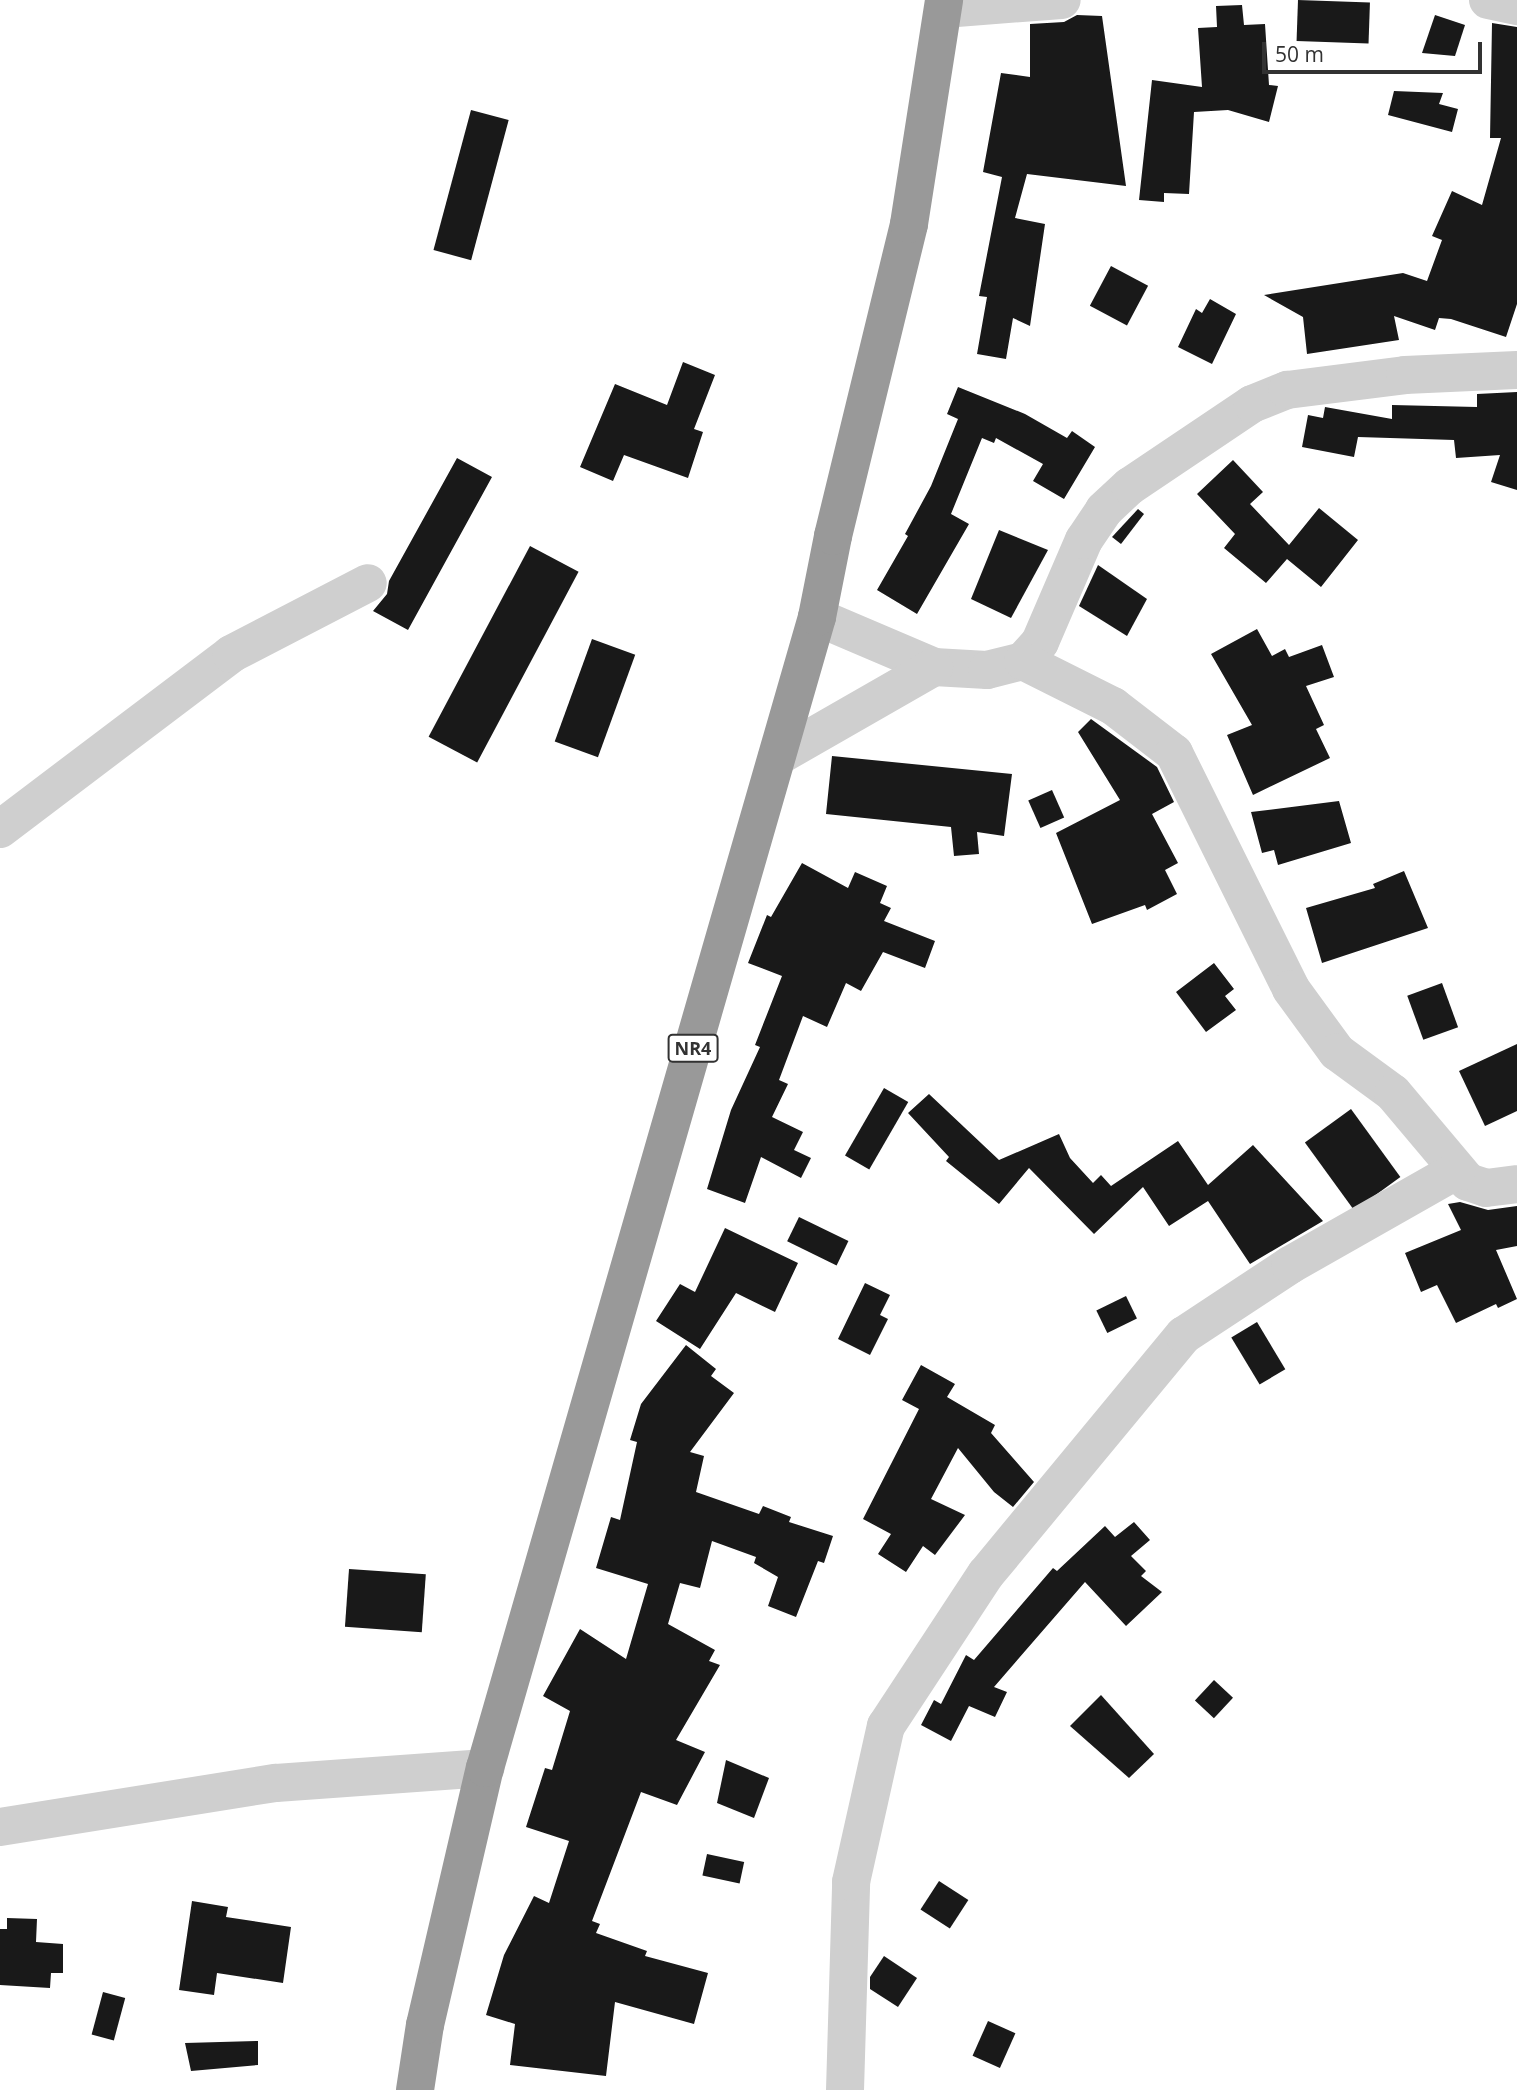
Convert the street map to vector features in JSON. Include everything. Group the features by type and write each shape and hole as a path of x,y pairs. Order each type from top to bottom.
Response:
{"highway":[{"name":"NR4","path":"415,2090 425,2025 485,1768 817,617 832,536 909,224 944,4"}],"street":[{"path":"944,4 1062,0"},
{"path":"817,617 934,667 987,670 1023,661 1040,642 1084,540 1104,510 1130,486 1252,404 1300,388 1405,375 1517,370"},
{"path":"0,829 231,654 368,583"},
{"path":"1023,661 1113,706 1174,753 1291,989 1337,1052 1393,1093 1468,1182 1486,1188 1517,1184"},
{"path":"777,757 934,667"},
{"path":"845,2090 852,1881 886,1726 986,1574 1184,1335 1290,1265 1457,1170"},
{"path":"0,1827 276,1783 485,1768"}],"building":[{"path":"1298,0 1370,3 1369,43 1297,41"},
{"path":"1242,5 1244,25 1265,24 1269,85 1278,86 1269,122 1228,110 1194,112 1189,194 1164,193 1164,202 1139,200 1152,80 1202,87 1198,28 1217,27 1216,6"},
{"path":"1077,15 1102,16 1126,186 1027,174 1015,218 1045,224 1030,326 1013,318 1006,359 977,354 987,297 979,296 1002,177 983,172 1001,73 1030,77 1030,24 1064,22"},
{"path":"1435,15 1465,25 1455,56 1422,53"},
{"path":"1492,23 1517,27 1517,304 1506,337 1451,319 1439,318 1435,330 1394,316 1399,340 1307,354 1303,317 1264,295 1403,273 1427,281 1442,240 1432,236 1452,191 1482,205 1501,138 1490,138"},
{"path":"1394,91 1443,93 1439,104 1458,109 1452,132 1388,115"},
{"path":"471,110 509,120 471,260 433,250"},
{"path":"1111,266 1148,286 1127,325 1090,306"},
{"path":"1210,299 1236,314 1212,364 1178,347 1196,309 1202,313"},
{"path":"683,362 715,375 694,429 703,432 688,478 624,455 613,481 580,467 615,384 667,405"},
{"path":"958,387 1025,414 1067,438 1072,431 1095,447 1064,499 1033,481 1043,464 996,438 994,443 982,438 951,514 969,524 917,614 877,590 908,536 905,534 931,486 958,419 947,414"},
{"path":"1517,392 1517,490 1491,482 1500,455 1456,458 1454,440 1358,437 1354,457 1302,447 1308,415 1323,418 1325,407 1392,419 1392,405 1477,407 1477,394"},
{"path":"457,458 492,477 408,630 373,611 387,594 389,581"},
{"path":"1233,460 1263,492 1250,504 1289,545 1319,508 1358,540 1321,587 1287,559 1266,583 1224,548 1235,534 1197,494"},
{"path":"1138,509 1144,514 1121,544 1112,537"},
{"path":"999,530 1048,550 1011,618 971,599"},
{"path":"530,546 579,572 477,763 429,737"},
{"path":"1098,565 1147,599 1127,636 1079,606"},
{"path":"1257,629 1272,656 1285,649 1289,657 1322,645 1334,677 1306,686 1324,725 1316,729 1330,758 1253,795 1227,735 1252,725 1211,654"},
{"path":"592,639 635,655 598,757 555,741"},
{"path":"1091,719 1157,767 1174,802 1152,814 1178,863 1165,870 1177,894 1147,910 1145,905 1092,924 1056,833 1120,800 1078,732"},
{"path":"832,756 1012,774 1004,836 977,832 979,854 954,856 951,827 826,814"},
{"path":"1052,790 1064,817 1040,828 1028,801"},
{"path":"1339,801 1351,843 1278,865 1274,850 1262,853 1251,812"},
{"path":"802,863 848,888 855,872 887,886 880,903 891,908 884,921 935,941 925,968 883,952 861,991 846,983 827,1027 803,1016 779,1080 788,1084 772,1117 803,1132 794,1150 811,1158 801,1178 761,1157 745,1203 707,1189 731,1110 760,1047 755,1045 782,976 748,963 767,915 771,917"},
{"path":"1404,871 1428,928 1322,963 1306,908 1375,888 1373,884"},
{"path":"1214,963 1234,989 1225,996 1236,1010 1206,1032 1176,992"},
{"path":"1442,983 1458,1027 1423,1040 1407,996"},
{"path":"1517,1044 1517,1111 1485,1126 1459,1071"},
{"path":"884,1088 908,1102 869,1170 845,1156"},
{"path":"929,1094 999,1160 1059,1134 1070,1158 1093,1183 1101,1175 1111,1186 1178,1141 1208,1185 1253,1145 1323,1221 1250,1264 1208,1201 1169,1226 1143,1187 1094,1234 1029,1168 999,1204 946,1161 949,1157 908,1113"},
{"path":"1351,1109 1400,1177 1354,1210 1305,1143"},
{"path":"1460,1202 1488,1210 1517,1206 1517,1246 1496,1250 1517,1299 1498,1308 1496,1304 1456,1323 1437,1285 1421,1292 1405,1253 1461,1230 1448,1204"},
{"path":"799,1217 848,1241 837,1265 787,1241"},
{"path":"725,1228 798,1263 775,1312 736,1293 700,1349 656,1321 680,1284 695,1292"},
{"path":"865,1283 890,1295 880,1315 888,1319 870,1355 838,1339"},
{"path":"1126,1296 1137,1318 1107,1333 1096,1310"},
{"path":"1257,1322 1285,1369 1260,1385 1231,1337"},
{"path":"686,1345 716,1369 711,1376 734,1393 690,1452 704,1456 696,1492 759,1514 763,1506 791,1517 789,1522 833,1536 824,1563 818,1561 796,1617 768,1606 778,1577 754,1563 756,1557 712,1541 700,1588 680,1583 668,1624 715,1650 709,1661 720,1665 676,1740 705,1752 677,1805 641,1792 592,1921 600,1924 596,1933 647,1951 645,1956 708,1973 694,2024 615,2002 606,2076 510,2065 515,2024 486,2015 504,1955 534,1896 549,1903 569,1841 526,1827 545,1768 552,1770 570,1711 543,1696 580,1629 626,1659 648,1584 596,1568 611,1517 620,1520 637,1442 630,1440 641,1404"},
{"path":"921,1365 955,1384 947,1397 995,1425 991,1433 1034,1482 1013,1507 994,1492 958,1448 931,1499 965,1515 935,1555 923,1546 906,1572 878,1554 891,1534 863,1519 919,1409 902,1400"},
{"path":"1134,1522 1150,1540 1131,1556 1146,1571 1141,1576 1162,1592 1126,1626 1085,1582 994,1687 1007,1692 995,1717 969,1706 951,1741 921,1725 934,1700 941,1704 966,1655 974,1660 1053,1568 1057,1571 1105,1526 1115,1537"},
{"path":"349,1569 426,1574 422,1632 345,1627"},
{"path":"1214,1680 1233,1698 1214,1718 1195,1700"},
{"path":"1101,1695 1154,1754 1129,1778 1070,1726"},
{"path":"726,1760 769,1778 754,1818 717,1803"},
{"path":"707,1854 744,1862 740,1883 702,1876"},
{"path":"939,1881 968,1900 950,1929 920,1910"},
{"path":"192,1901 228,1907 226,1917 291,1927 283,1983 217,1973 214,1995 179,1990"},
{"path":"7,1918 37,1919 36,1942 63,1944 63,1973 51,1973 50,1988 0,1985 0,1929 7,1929"},
{"path":"884,1956 917,1978 898,2007 870,1989 870,1977"},
{"path":"103,1992 125,1998 114,2040 92,2035"},
{"path":"988,2021 1015,2033 1000,2068 973,2056"},
{"path":"258,2041 258,2065 191,2071 185,2043"}]}
